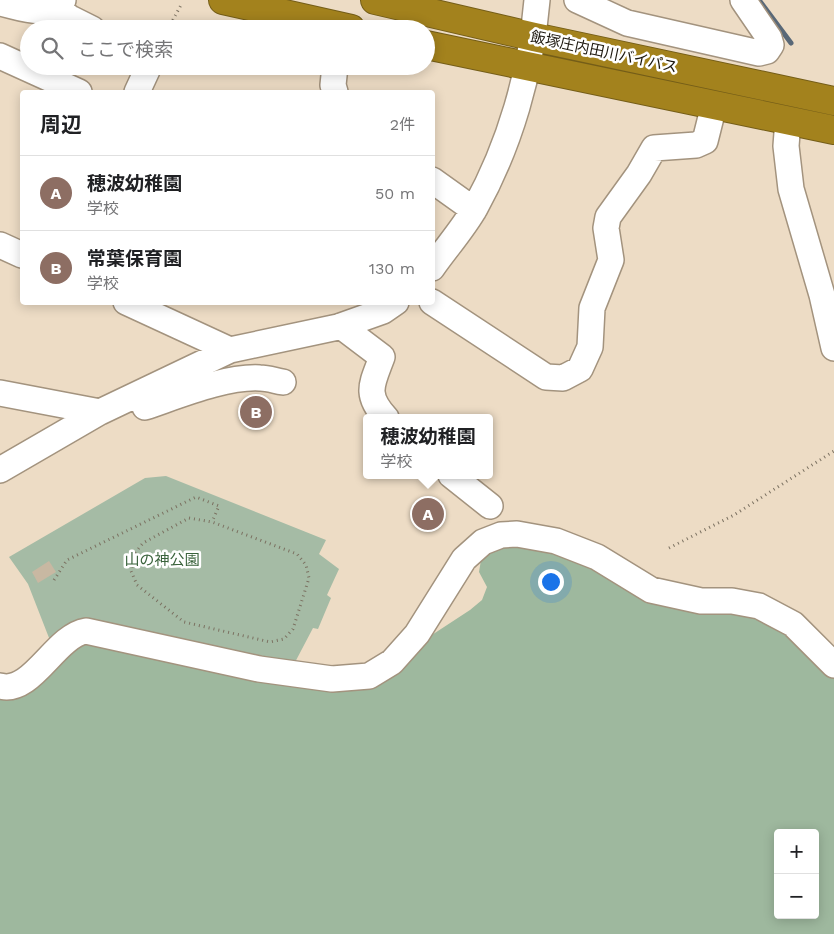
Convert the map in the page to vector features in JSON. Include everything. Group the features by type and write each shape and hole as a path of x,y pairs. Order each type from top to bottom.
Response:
{"highway":[{"path":"223,0 310,20"},
{"name":"飯塚庄内田川バイパス","path":"375,0 534,37 834,101"},
{"name":"飯塚庄内田川バイパス","path":"435,47 834,130"}],"street":[{"path":"435,264 474,210 491,177 528,66 534,37 537,0"},
{"path":"577,0 627,23 759,53 767,51 771,45 769,38 743,0"},
{"path":"0,3 39,12 60,3 70,18 74,20"},
{"path":"0,56 20,65"},
{"path":"41,75 74,90"},
{"path":"138,90 145,75"},
{"path":"334,75 334,90"},
{"path":"435,304 546,377 563,378 574,374 580,368 590,347 592,308 611,260 606,228 611,211 639,174 654,148 696,146 705,141 714,106"},
{"path":"788,120 787,169 828,292 834,348"},
{"path":"435,182 474,210"},
{"path":"0,245 20,254"},
{"path":"132,305 230,350"},
{"path":"0,470 111,408 230,350 341,326 383,311 392,305"},
{"path":"341,326 382,357 370,390 374,405 382,414"},
{"path":"0,392 132,412 202,388 245,379 261,378 283,382"},
{"path":"456,479 490,506"},
{"path":"0,686 4,687 22,683 71,636 86,631 259,669 332,679 369,676 392,662 417,634 464,559 483,542 501,535 517,534 556,541 597,557 651,590 701,601 732,601 759,606 793,624 834,664"}],"path":[{"path":"173,20 181,5"},
{"path":"669,548 734,515 834,451"},
{"path":"54,580 67,560 196,498 219,506 212,522"},
{"path":"188,518 212,522 297,554 303,559 309,578 293,629 284,639 270,642 184,622 137,585 133,579 132,561 143,543 188,518"}],"green space":[{"name":"山の神公園","path":"166,476 326,540 319,554 339,569 327,595 331,598 318,629 313,628 292,668 51,643 28,584 9,557 145,478"},
{"path":"499,547 515,547 555,554 730,613 757,618 792,636 834,678 834,934 0,934 0,699 21,695 69,649 84,643 330,691 415,646 470,610 482,600 487,587 479,572 482,554"}],"building":[{"path":"49,561 56,572 38,583 32,572"}],"waterway":[{"path":"759,0 791,43"}],"place":[{"name":"常葉保育園","path":"256,412"},
{"name":"穂波幼稚園","path":"428,514"}]}
